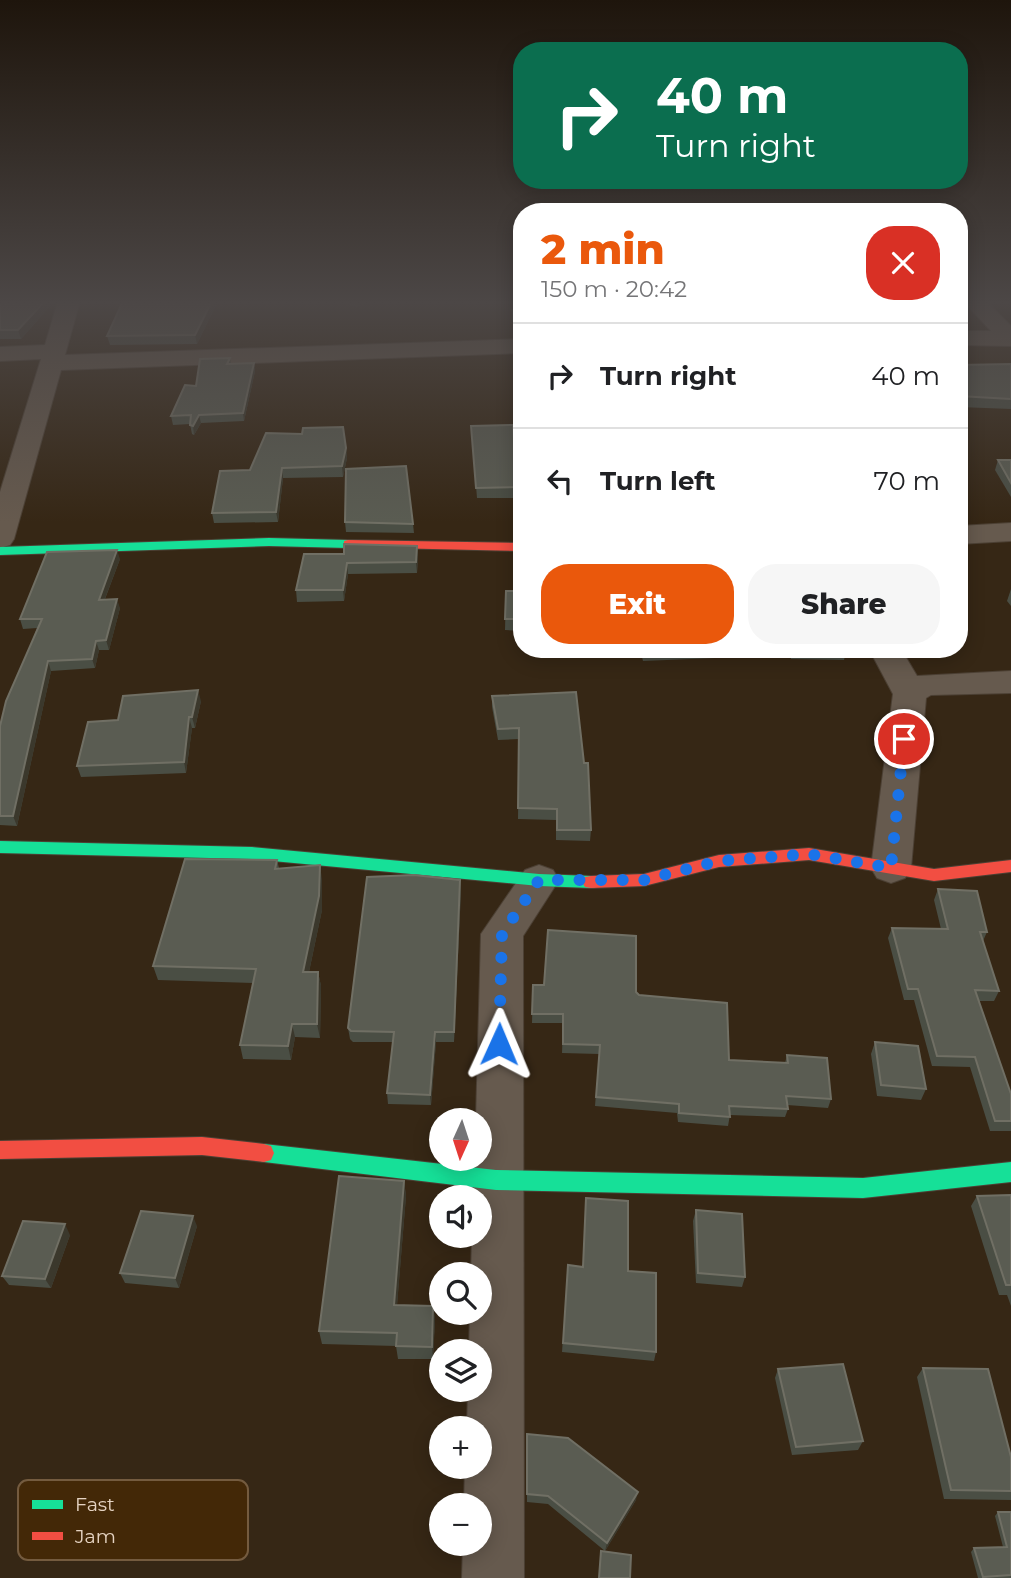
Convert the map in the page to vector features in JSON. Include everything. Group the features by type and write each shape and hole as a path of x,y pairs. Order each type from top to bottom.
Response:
{"street":[{"path":"0,539 47,375"},
{"path":"0,440 27,439"},
{"path":"968,534 1011,532"},
{"path":"0,551 269,542 513,547"},
{"path":"890,658 910,694 891,868"},
{"path":"910,694 923,685 1011,682"},
{"path":"0,847 252,853 539,880 644,880 719,861 809,854 934,875 1011,867"},
{"path":"493,1578 496,1180 502,934 539,880"},
{"path":"0,1150 202,1146 496,1180 863,1188 1011,1172"}],"building":[{"path":"198,375 251,375 243,413 199,415 193,426 190,425 191,415 171,416 185,385 196,386"},
{"path":"968,375 1011,375 1011,399 968,397"},
{"path":"513,425 513,487 476,488 471,426"},
{"path":"343,427 346,448 342,466 282,468 276,512 212,513 220,471 250,470 266,433 302,434 303,428"},
{"path":"998,460 1011,460 1011,483"},
{"path":"406,466 413,524 345,522 346,469"},
{"path":"344,544 417,546 416,562 347,563 343,590 296,590 304,554 344,554"},
{"path":"117,550 99,600 117,599 106,640 96,641 92,659 48,661 13,816 0,816 0,726 6,701 42,619 20,619 47,552"},
{"path":"506,591 513,591 513,619 505,619"},
{"path":"198,690 192,717 189,717 184,762 77,766 88,722 118,720 123,696"},
{"path":"576,692 584,763 588,763 591,830 557,830 557,809 518,808 519,728 498,729 492,696"},
{"path":"185,859 277,860 275,869 320,865 319,896 303,972 318,972 317,1024 292,1024 288,1046 240,1045 256,969 153,966"},
{"path":"414,875 460,880 454,1032 435,1032 430,1095 387,1093 394,1032 351,1031 348,1028 367,877"},
{"path":"938,889 977,891 987,932 980,932 999,991 975,990 1011,1094 1011,1121 995,1121 975,1057 937,1056 918,989 908,989 892,928 948,929"},
{"path":"548,930 636,936 636,992 639,995 727,1003 729,1060 788,1063 787,1055 827,1058 831,1099 786,1096 788,1109 729,1106 730,1117 679,1113 679,1104 596,1097 600,1045 563,1044 563,1014 532,1014 533,985 544,985"},
{"path":"875,1042 918,1046 926,1089 881,1085"},
{"path":"339,1176 404,1181 394,1305 429,1306 429,1325 433,1325 429,1347 396,1346 397,1333 319,1331"},
{"path":"1011,1195 1011,1285 1006,1285 977,1196"},
{"path":"586,1198 628,1201 628,1271 656,1273 656,1352 563,1343 568,1265 583,1267"},
{"path":"696,1210 742,1214 745,1277 698,1273"},
{"path":"141,1211 193,1216 175,1278 120,1273"},
{"path":"23,1221 65,1224 45,1279 2,1276"},
{"path":"843,1364 863,1441 796,1447 778,1369"},
{"path":"923,1368 988,1369 1011,1457 1011,1491 951,1490"},
{"path":"527,1434 568,1438 638,1492 607,1543 548,1496 527,1494"},
{"path":"998,1512 1011,1512 1011,1575 983,1577 974,1548 1007,1547"},
{"path":"601,1551 631,1555 630,1578 599,1578"}],"traffic: fast":[{"path":"0,551 269,542 348,544"},
{"path":"0,847 252,853 539,880 591,882"},
{"path":"264,1153 496,1180 863,1188 1011,1172"}],"traffic: jam":[{"path":"348,544 513,547"},
{"path":"591,882 644,880 719,861 809,854 934,875 1011,866"},
{"path":"0,1150 202,1146 264,1153"}],"route":[{"path":"499,1044 502,934 539,880 644,880 719,861 809,854 891,868 904,739"}]}
